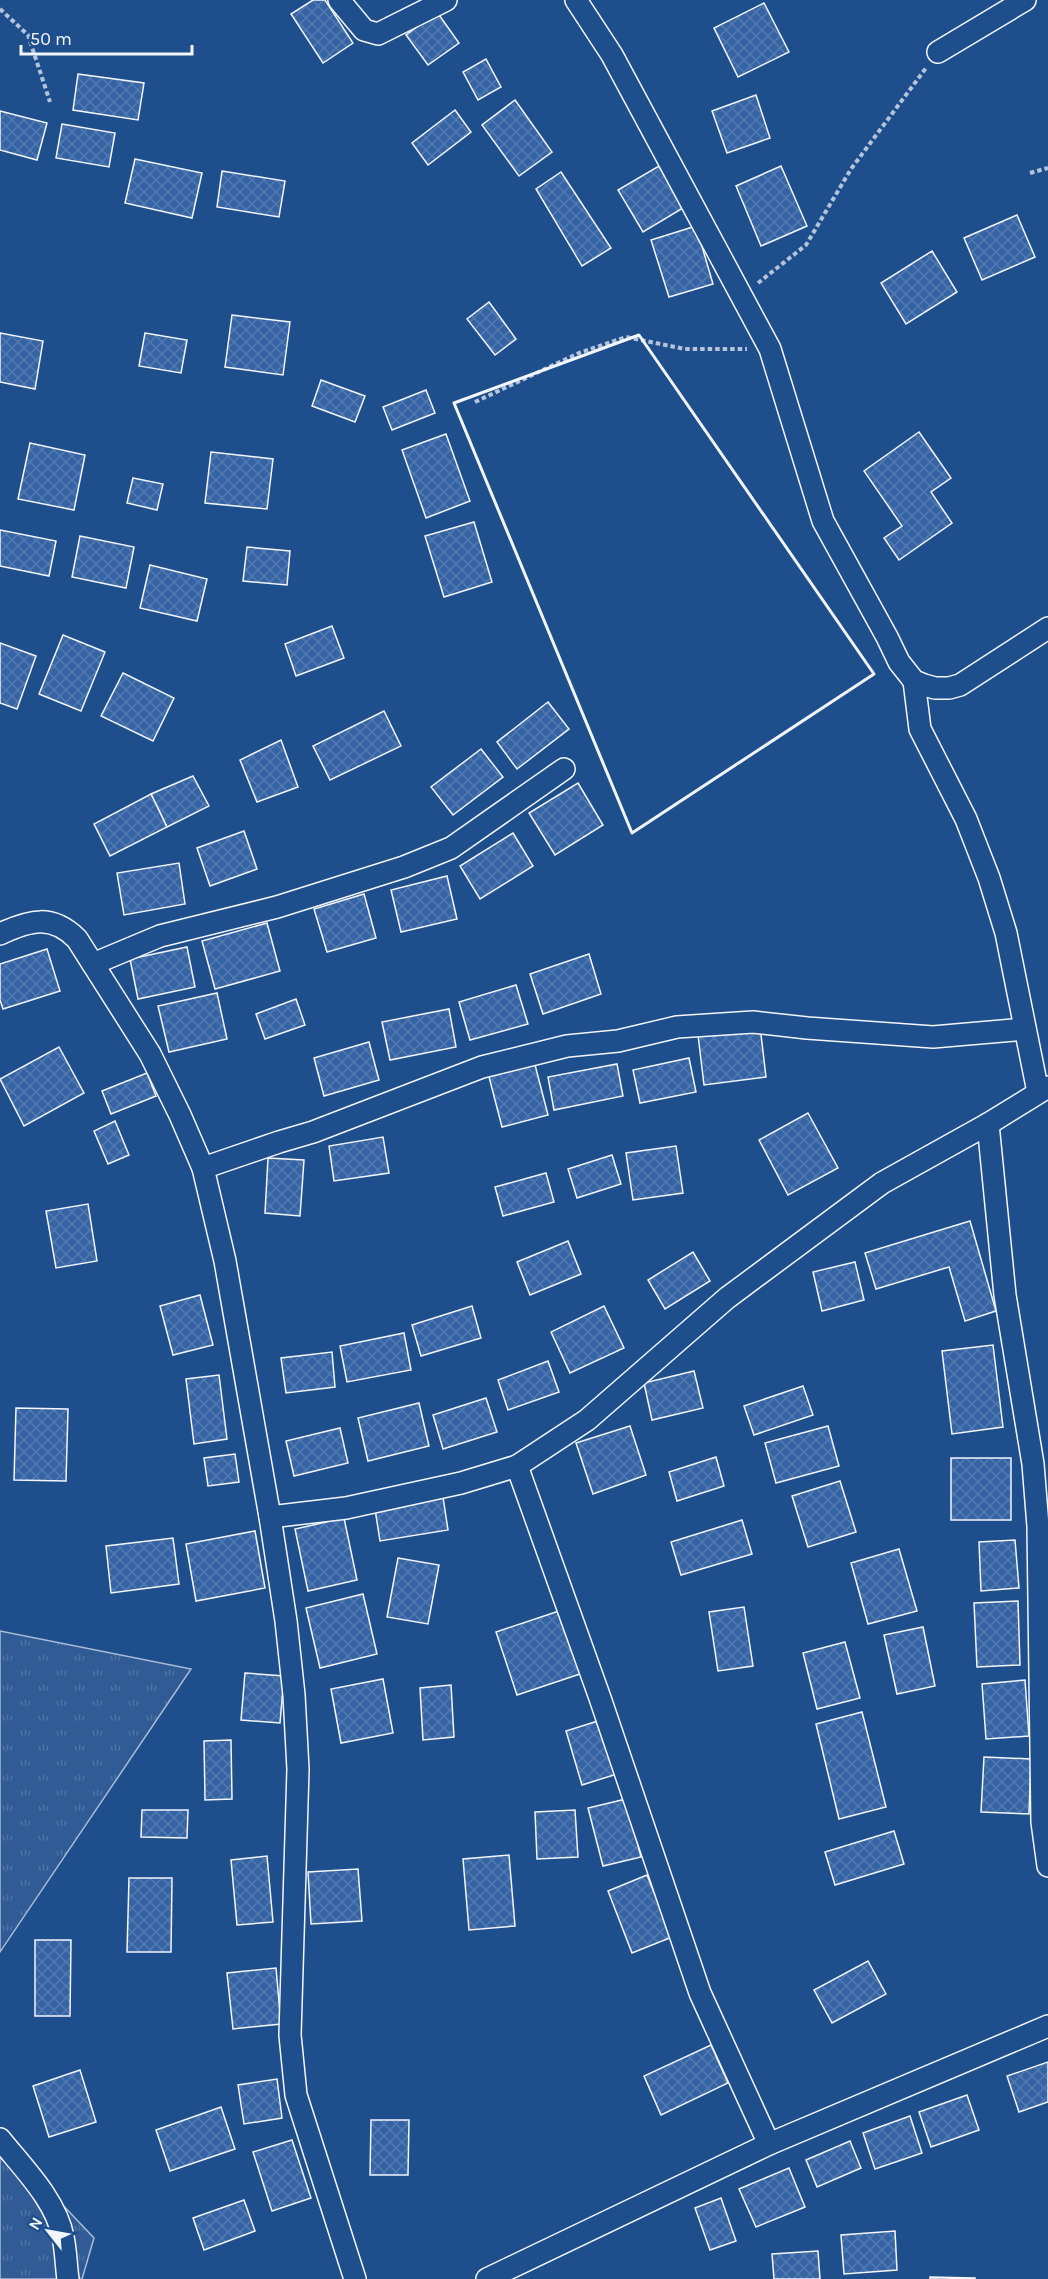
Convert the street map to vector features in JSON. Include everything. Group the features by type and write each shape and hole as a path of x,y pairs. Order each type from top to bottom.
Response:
{"street":[{"path":"339,0 364,30 378,34 446,0"},
{"path":"576,0 612,55 770,349 823,522 887,637 898,662 914,681 935,688 949,688 960,685 1048,628"},
{"path":"938,52 1025,0"},
{"path":"270,1517 346,1508 461,1483 517,1466 587,1420 727,1298 882,1183 988,1124 1043,1089 1025,1029 1006,933 989,878 966,819 920,729 914,681"},
{"path":"93,964 160,936 277,907 404,867 451,848 564,769"},
{"path":"0,934 32,922 48,921 56,923 77,939 150,1054 203,1168 225,1261 286,1622 298,1769 290,2035 296,2095 355,2279"},
{"path":"203,1168 313,1132 482,1067 567,1046 618,1041 677,1027 753,1022 933,1037 1025,1029"},
{"path":"988,1124 1005,1295 1033,1464 1038,1526 1042,1822 1048,1866"},
{"path":"517,1466 600,1698 700,1993 769,2144"},
{"path":"487,2279 769,2144 1048,2026"},
{"path":"0,2139 41,2191 53,2211 64,2238 68,2279"}],"path":[{"path":"0,9 28,35 50,102"},
{"path":"741,296 806,245 851,169 938,52"},
{"path":"1030,173 1048,168"},
{"path":"475,402 579,352 626,337 685,349 770,349"}],"green space":[{"path":"0,1631 191,1669 0,1952"},
{"path":"0,2139 94,2238 82,2279 0,2279"}],"building":[{"path":"313,0 325,0 353,43 323,63 291,14"},
{"path":"764,3 789,52 738,77 714,28"},
{"path":"437,12 459,43 428,65 406,35"},
{"path":"486,59 501,87 478,100 463,72"},
{"path":"78,74 144,83 138,120 73,110"},
{"path":"756,95 770,138 727,153 712,111"},
{"path":"515,100 552,152 519,176 482,125"},
{"path":"455,110 471,132 428,165 412,143"},
{"path":"0,111 47,123 37,160 0,150"},
{"path":"62,124 115,133 109,167 56,158"},
{"path":"135,159 202,173 192,218 125,203"},
{"path":"659,166 683,208 643,232 618,190"},
{"path":"781,166 807,226 761,246 736,186"},
{"path":"222,171 285,181 279,217 217,207"},
{"path":"561,172 611,248 582,266 536,189"},
{"path":"1017,215 1035,257 982,280 964,238"},
{"path":"696,226 713,284 669,297 651,240"},
{"path":"932,251 957,292 906,324 881,283"},
{"path":"489,302 516,339 495,355 467,319"},
{"path":"232,315 290,322 283,375 225,367"},
{"path":"0,333 43,341 35,389 0,382"},
{"path":"145,333 187,340 181,373 139,366"},
{"path":"321,380 365,396 355,422 312,406"},
{"path":"426,390 435,413 392,430 383,407"},
{"path":"919,432 951,478 931,492 952,523 899,560 884,538 902,526 864,471"},
{"path":"446,434 470,501 426,518 402,450"},
{"path":"30,443 85,455 74,510 18,499"},
{"path":"211,452 273,459 267,509 205,503"},
{"path":"133,478 163,484 157,510 127,503"},
{"path":"474,522 492,582 444,597 425,536"},
{"path":"0,530 56,541 49,576 0,566"},
{"path":"80,536 134,547 126,588 72,577"},
{"path":"247,547 290,551 287,585 243,581"},
{"path":"150,565 207,579 197,621 140,608"},
{"path":"332,626 344,658 296,676 285,644"},
{"path":"63,635 105,652 81,711 39,694"},
{"path":"0,643 36,656 17,709 0,703"},
{"path":"123,673 174,698 153,741 101,716"},
{"path":"548,702 569,729 517,769 497,742"},
{"path":"384,711 401,746 330,780 313,746"},
{"path":"281,740 298,787 257,802 240,760"},
{"path":"481,749 503,777 453,815 431,787"},
{"path":"193,776 209,806 167,827 151,794"},
{"path":"578,783 603,825 555,855 529,813"},
{"path":"151,794 167,827 110,856 94,824"},
{"path":"244,831 257,869 210,886 197,848"},
{"path":"513,833 533,866 480,899 460,866"},
{"path":"179,863 185,904 124,915 117,873"},
{"path":"447,876 457,919 401,932 391,890"},
{"path":"364,894 376,938 327,952 314,909"},
{"path":"267,923 280,971 215,989 202,941"},
{"path":"187,947 195,987 138,999 130,959"},
{"path":"47,949 60,991 3,1009 0,1000 0,964"},
{"path":"589,954 601,994 543,1014 530,974"},
{"path":"516,985 528,1024 470,1040 459,1002"},
{"path":"217,993 227,1039 169,1052 158,1006"},
{"path":"296,999 305,1025 265,1039 256,1014"},
{"path":"449,1009 456,1047 390,1060 382,1022"},
{"path":"760,1026 766,1077 704,1085 698,1035"},
{"path":"369,1042 379,1080 324,1096 314,1058"},
{"path":"59,1047 84,1093 24,1126 0,1079"},
{"path":"689,1058 696,1092 640,1103 633,1070"},
{"path":"534,1061 548,1115 502,1127 488,1073"},
{"path":"617,1064 623,1096 554,1110 548,1077"},
{"path":"147,1073 156,1096 111,1114 102,1091"},
{"path":"808,1113 838,1168 788,1195 759,1140"},
{"path":"115,1121 129,1155 108,1164 94,1131"},
{"path":"383,1137 389,1173 334,1181 329,1146"},
{"path":"676,1146 683,1193 633,1200 626,1153"},
{"path":"612,1155 621,1184 577,1198 568,1169"},
{"path":"268,1158 304,1160 300,1216 265,1213"},
{"path":"546,1173 554,1202 503,1216 495,1187"},
{"path":"88,1204 97,1261 56,1268 46,1211"},
{"path":"970,1221 996,1311 965,1321 949,1267 876,1289 865,1253"},
{"path":"568,1241 581,1274 530,1295 517,1262"},
{"path":"693,1252 710,1281 665,1309 648,1280"},
{"path":"855,1262 864,1300 822,1311 813,1272"},
{"path":"200,1295 213,1345 173,1355 160,1306"},
{"path":"472,1306 481,1338 421,1356 412,1325"},
{"path":"604,1306 624,1348 570,1373 551,1332"},
{"path":"404,1333 411,1370 347,1382 340,1346"},
{"path":"993,1345 1003,1427 952,1434 942,1351"},
{"path":"332,1352 335,1387 286,1393 281,1358"},
{"path":"548,1361 559,1392 508,1410 498,1380"},
{"path":"694,1371 703,1408 652,1420 644,1383"},
{"path":"219,1375 227,1439 194,1444 186,1379"},
{"path":"803,1386 813,1415 754,1435 744,1406"},
{"path":"486,1398 497,1432 443,1449 433,1415"},
{"path":"419,1403 429,1446 368,1461 358,1418"},
{"path":"16,1408 68,1409 66,1481 14,1480"},
{"path":"630,1426 646,1475 593,1494 576,1443"},
{"path":"828,1426 839,1466 776,1483 765,1443"},
{"path":"340,1428 348,1463 294,1476 286,1441"},
{"path":"235,1454 239,1482 208,1486 204,1458"},
{"path":"716,1457 724,1486 677,1501 669,1472"},
{"path":"951,1458 1011,1458 1011,1520 951,1520"},
{"path":"840,1481 856,1532 808,1547 792,1496"},
{"path":"443,1497 448,1530 380,1541 375,1509"},
{"path":"344,1518 357,1580 308,1591 295,1529"},
{"path":"742,1520 752,1554 681,1575 671,1542"},
{"path":"255,1531 265,1588 196,1601 186,1544"},
{"path":"173,1538 179,1584 111,1593 106,1546"},
{"path":"1015,1540 1019,1588 981,1591 979,1542"},
{"path":"899,1549 917,1611 868,1624 851,1563"},
{"path":"398,1558 439,1565 428,1624 387,1617"},
{"path":"363,1594 377,1654 320,1668 306,1608"},
{"path":"1018,1601 1020,1665 977,1667 974,1603"},
{"path":"744,1607 753,1666 718,1671 709,1612"},
{"path":"565,1609 586,1672 517,1695 496,1632"},
{"path":"923,1627 935,1686 897,1694 884,1635"},
{"path":"845,1642 860,1698 817,1709 803,1653"},
{"path":"245,1673 284,1676 280,1723 241,1720"},
{"path":"383,1679 393,1733 341,1743 331,1689"},
{"path":"1025,1680 1029,1736 986,1739 982,1684"},
{"path":"451,1685 454,1737 423,1740 420,1688"},
{"path":"862,1712 886,1807 839,1819 816,1724"},
{"path":"601,1720 617,1774 582,1785 566,1731"},
{"path":"231,1740 232,1799 205,1800 204,1741"},
{"path":"984,1757 1031,1759 1029,1814 981,1812"},
{"path":"626,1799 641,1857 603,1866 588,1808"},
{"path":"142,1810 188,1810 187,1838 141,1837"},
{"path":"575,1810 578,1857 537,1859 535,1812"},
{"path":"894,1831 904,1864 835,1885 825,1852"},
{"path":"509,1855 515,1926 469,1930 463,1859"},
{"path":"267,1856 273,1922 237,1925 231,1860"},
{"path":"358,1869 362,1921 311,1924 308,1872"},
{"path":"647,1875 672,1937 632,1953 608,1891"},
{"path":"129,1878 172,1878 171,1952 127,1952"},
{"path":"35,1940 71,1940 70,2016 35,2016"},
{"path":"868,1961 886,1994 832,2023 814,1990"},
{"path":"276,1968 281,2024 233,2029 227,1973"},
{"path":"711,2045 728,2083 661,2115 644,2076"},
{"path":"1048,2062 1048,2102 1019,2112 1007,2076"},
{"path":"80,2070 96,2122 49,2137 33,2086"},
{"path":"277,2079 282,2118 244,2124 238,2085"},
{"path":"967,2095 979,2130 931,2147 919,2112"},
{"path":"221,2107 235,2149 170,2171 156,2130"},
{"path":"910,2116 922,2153 875,2169 863,2133"},
{"path":"371,2120 409,2120 408,2175 370,2175"},
{"path":"292,2140 311,2198 272,2211 253,2152"},
{"path":"850,2141 861,2168 817,2187 806,2160"},
{"path":"789,2168 805,2207 756,2227 739,2189"},
{"path":"721,2198 736,2241 710,2250 695,2208"},
{"path":"244,2200 255,2231 204,2250 193,2218"},
{"path":"895,2231 897,2270 844,2274 841,2235"},
{"path":"818,2251 820,2279 774,2279 772,2254"},
{"path":"930,2277 975,2278 975,2279 930,2279"}],"wall":[{"path":"639,335 874,674 632,833 454,403 639,335"}]}
